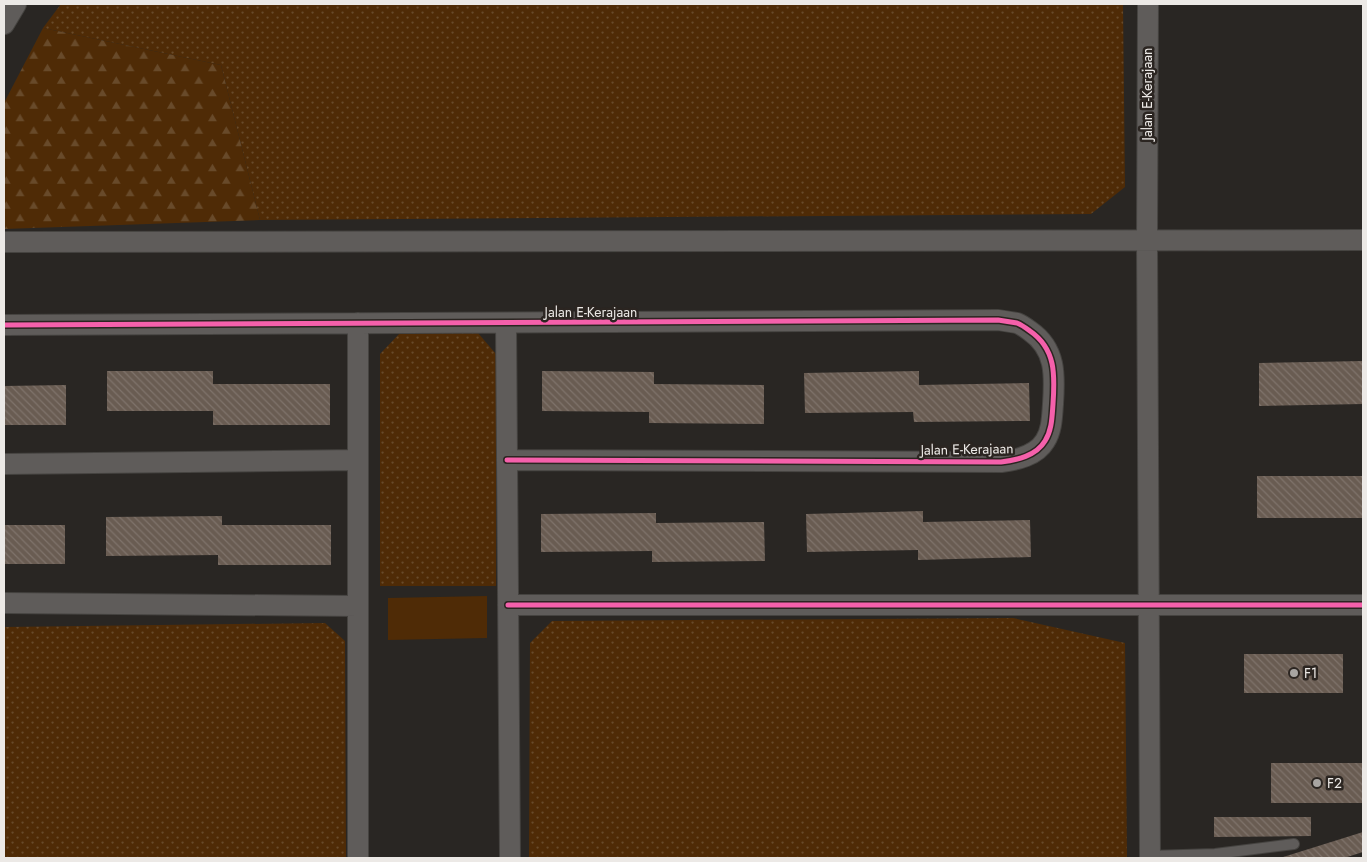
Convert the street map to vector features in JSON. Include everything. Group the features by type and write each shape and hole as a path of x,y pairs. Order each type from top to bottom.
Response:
{"street":[{"path":"4,24 16,4"},
{"name":"Jalan E-Kerajaan","path":"1148,4 1147,241 1150,857"},
{"path":"4,242 1363,240"},
{"name":"Jalan E-Kerajaan","path":"4,325 998,320 1019,324 1037,336 1048,349 1052,364 1051,428 1045,442 1021,459 1001,462 507,460"},
{"path":"358,323 358,858"},
{"path":"506,323 510,858"},
{"path":"4,464 358,460"},
{"path":"4,603 358,606"},
{"path":"508,605 1363,605"}],"lane":[{"path":"1150,857 1215,856 1294,844"}],"green space":[{"path":"61,4 1123,4 1125,187 1091,214 260,220 221,65 43,28"},
{"path":"43,28 221,65 260,220 4,229 4,103"},
{"path":"400,333 478,333 496,354 496,586 380,586 380,354"},
{"path":"487,596 487,638 388,640 388,598"},
{"path":"1013,618 1125,643 1127,858 529,858 530,643 552,621"},
{"path":"325,623 345,641 346,858 4,858 4,627"}],"building":[{"path":"1363,361 1363,404 1259,406 1259,363"},
{"path":"107,371 213,371 213,384 330,384 330,425 213,425 213,411 107,411"},
{"path":"542,371 654,372 654,384 764,385 764,424 649,423 649,412 542,411"},
{"path":"919,371 919,385 1029,383 1030,421 914,422 913,412 805,413 804,373"},
{"path":"66,385 66,425 4,425 4,386"},
{"path":"1257,476 1363,476 1363,518 1257,518"},
{"path":"923,511 923,522 1030,520 1031,557 918,560 918,550 807,552 806,514"},
{"path":"656,513 656,523 764,522 765,561 652,562 652,551 541,552 541,514"},
{"path":"222,516 222,525 331,525 331,565 218,565 218,555 106,556 106,517"},
{"path":"4,525 65,525 65,564 4,564"},
{"name":"F1","path":"1244,654 1343,654 1343,693 1244,693"},
{"name":"F2","path":"1271,763 1363,763 1363,803 1271,803"},
{"path":"1214,817 1311,817 1311,836 1214,837"},
{"path":"1363,832 1363,852 1344,858 1280,858"}],"cycle path":[{"path":"4,325 998,320 1017,323 1039,338 1045,346 1052,363 1054,383 1053,404 1047,437 1041,446 1031,454 1007,461 507,460"},
{"path":"508,605 1363,605"}],"place":[{"name":"F1","path":"1294,673"},
{"name":"F2","path":"1317,783"}]}
